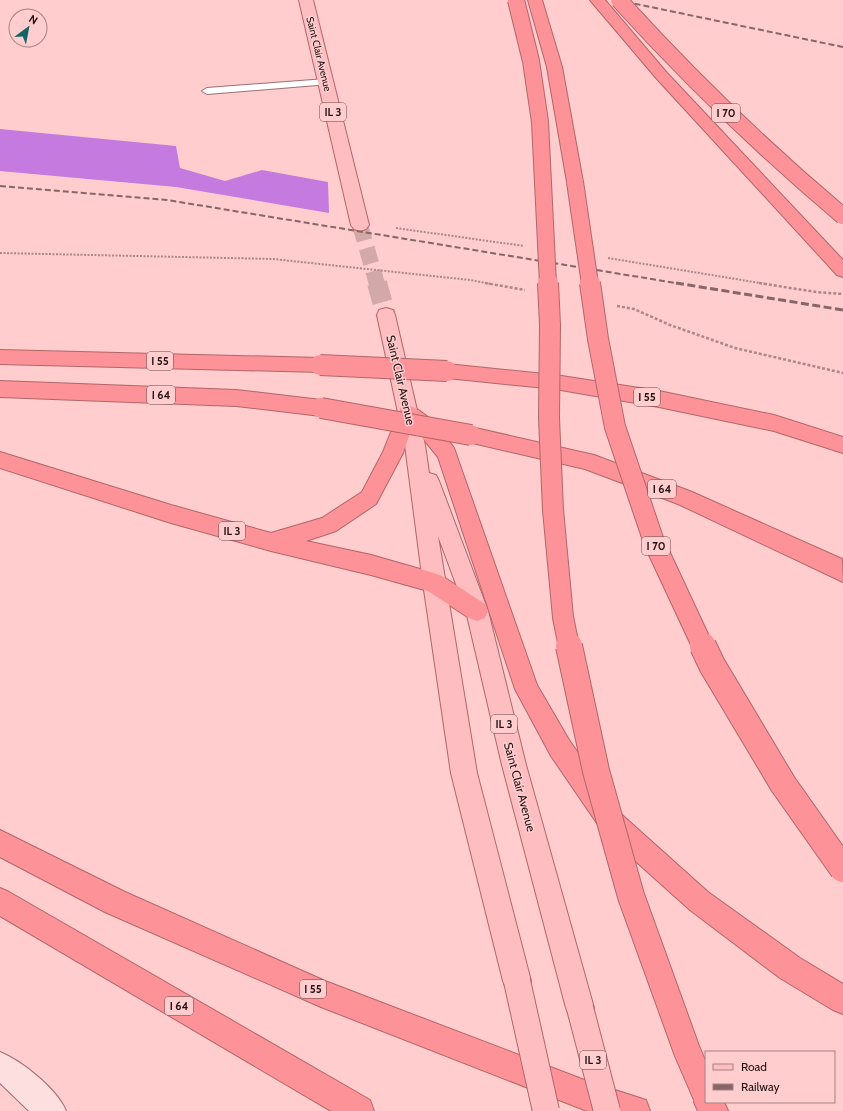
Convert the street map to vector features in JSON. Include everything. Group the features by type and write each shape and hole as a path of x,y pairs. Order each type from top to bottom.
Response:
{"highway":[{"path":"516,0 531,61 540,122 550,325 549,418 553,510 563,617 596,771 631,896 687,1051 705,1093"},
{"name":"I 70","path":"535,0 542,20 562,101 598,339 615,427 654,542 712,665 782,784 843,869"},
{"path":"597,0 662,76 843,271"},
{"name":"I 70","path":"619,0 661,47 730,117 799,180 843,216"},
{"name":"I 55","path":"0,357 320,364 447,371 555,382 659,399 774,423 843,445"},
{"name":"I 64","path":"0,389 236,398 321,408 471,435 587,460 685,498 834,566 843,572"},
{"path":"271,542 328,525 369,498 393,452 408,413 428,430 447,454 527,688 560,748 612,823 699,901 790,968 843,1000"},
{"name":"IL 3","path":"0,460 171,514 271,542"},
{"path":"271,542 371,565 434,583 477,611"},
{"name":"I 55","path":"0,843 115,902 321,993 587,1096 636,1111"},
{"name":"I 64","path":"0,902 359,1111"}],"main road":[{"name":"Saint Clair Avenue","path":"306,0 360,225"},
{"name":"Saint Clair Avenue","path":"386,315 415,445 434,583 464,772 517,981 546,1111"},
{"name":"Saint Clair Avenue","path":"415,445 477,611 514,765 580,1008 606,1111"},
{"path":"0,1067 12,1074 51,1111"}],"lane":[{"path":"207,91 326,82"}],"path":[{"path":"396,228 530,247"},
{"path":"0,253 273,259 470,280 533,291"},
{"path":"608,258 816,292 843,294"},
{"path":"610,305 634,309 670,325 735,348 843,373"}],"shaded area":[{"path":"0,129 176,146 180,168 225,181 262,170 328,182 329,213 176,187 0,171"}],"tunnel":[{"path":"360,225 377,284"},
{"path":"377,283 386,315"}],"railway":[{"path":"617,0 843,47"},
{"path":"0,186 167,200 682,284"},
{"path":"676,283 843,310"}]}
